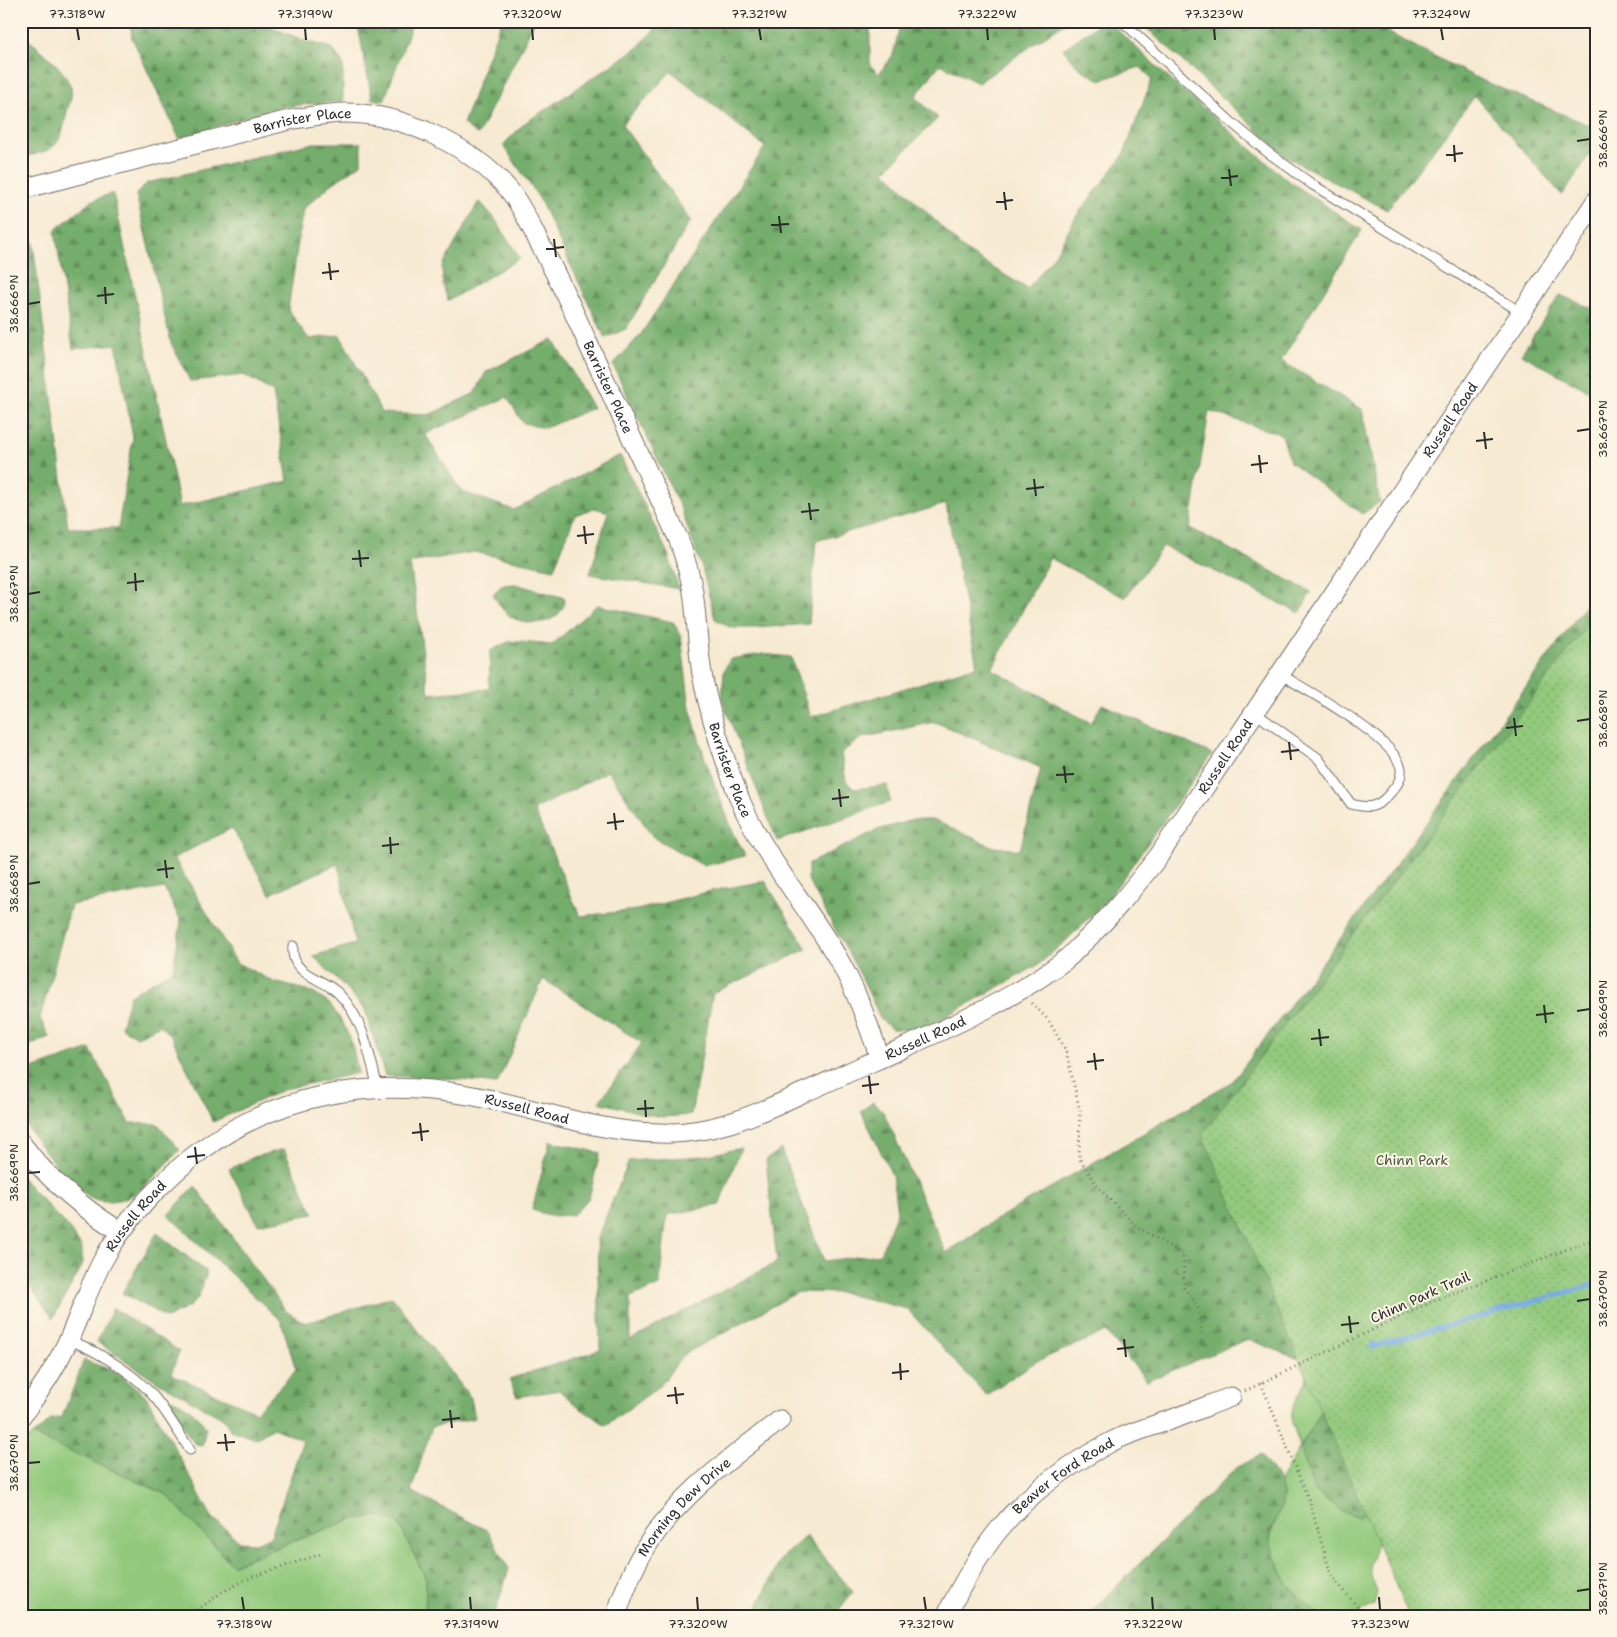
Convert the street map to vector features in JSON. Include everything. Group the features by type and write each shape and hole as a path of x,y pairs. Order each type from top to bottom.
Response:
{"street":[{"name":"Barrister Place","path":"30,187 289,120 314,115 346,113 387,120 435,136 468,153 490,171 509,191 522,210 560,282 679,540 694,597 699,654 712,720 741,802 765,848 837,957 855,992 880,1058"},
{"name":"Russell Road","path":"21,1416 51,1373 68,1339 88,1289 104,1258 135,1214 174,1174 201,1151 231,1131 262,1114 316,1096 378,1089 426,1090 469,1095 616,1130 661,1134 724,1125 748,1118 972,1016 1020,990 1066,959 1125,898 1158,857 1596,201"},
{"path":"21,1143 50,1178 75,1201 97,1218 121,1232"},
{"name":"Beaver Ford Road","path":"946,1616 981,1553 1002,1525 1027,1500 1054,1478 1114,1441 1230,1397"},
{"name":"Morning Dew Drive","path":"616,1616 624,1590 642,1553 662,1525 689,1494 719,1467 780,1420"}],"lane":[{"path":"1122,21 1231,122 1312,185 1521,312"},
{"path":"1254,712 1318,758 1351,804 1368,808 1376,805 1383,801 1400,783 1401,770 1397,757 1335,707 1280,674"},
{"path":"293,946 292,953 295,963 301,971 337,991 348,1004 356,1018 370,1056 378,1089"},
{"path":"68,1339 96,1351 120,1367 143,1386 155,1398 190,1450"}],"path":[{"path":"1020,990 1049,1021 1066,1051 1080,1111 1078,1158 1099,1188 1137,1227 1183,1254 1184,1288 1195,1300 1202,1335"},
{"name":"Chinn Park Trail","path":"1230,1397 1431,1302 1596,1238"},
{"path":"1261,1383 1310,1503 1332,1575 1365,1616"},
{"path":"189,1616 222,1592 252,1577 321,1554"}],"green space":[{"path":"130,21 256,21 306,41 332,48 343,64 343,101 279,107 179,138 132,38"},
{"path":"357,21 413,21 384,101 372,99"},
{"path":"501,21 535,21 478,135 463,124"},
{"path":"663,21 870,21 870,65 879,74 893,55 901,21 1067,21 978,83 940,64 915,97 938,118 885,171 967,252 1028,289 1056,253 1077,215 1123,156 1152,79 1140,67 1100,80 1079,68 1063,49 1103,21 1108,21 1174,83 1286,179 1362,230 1281,361 1362,409 1380,502 1362,514 1290,462 1282,435 1209,411 1190,528 1311,592 1300,613 1163,546 1125,598 1050,558 992,669 1091,723 1102,704 1212,754 1107,900 1070,937 1038,965 936,1022 910,1030 892,1029 881,1020 862,978 808,880 808,864 877,830 912,820 933,820 994,847 1020,850 1041,768 935,722 861,738 841,753 846,781 854,789 887,785 890,802 777,841 722,700 724,671 730,659 763,654 791,657 811,717 977,666 946,504 816,541 809,624 731,628 715,619 702,568 681,509 613,365 641,334 765,147 671,71 622,125 691,220 626,329 605,338 539,198 503,145 525,123 636,49"},
{"path":"1139,21 1396,21 1389,33 1481,80 1596,128 1596,146 1562,195 1475,96 1387,210 1285,156"},
{"path":"21,34 57,65 68,80 72,93 65,123 55,145 42,152 21,157"},
{"path":"313,143 361,143 361,164 332,184 303,209 288,310 309,339 340,335 382,413 429,415 475,393 486,372 553,339 593,408 545,428 523,423 507,397 425,434 461,491 514,510 620,455 668,554 679,589 590,574 608,512 595,508 575,515 554,569 474,552 410,563 429,694 489,689 490,651 510,641 552,645 597,605 673,622 681,636 690,708 705,759 731,827 745,856 704,866 653,837 608,771 534,810 580,916 637,910 711,891 765,881 807,949 713,993 691,1115 663,1117 599,1102 642,1043 543,979 497,1084 445,1078 385,1076 365,1010 344,986 313,956 355,944 338,864 270,894 232,828 174,858 237,963 274,982 310,991 330,1004 344,1025 353,1047 358,1073 285,1089 213,1122 172,1038 160,1025 137,1037 121,1027 130,995 173,970 181,921 164,888 71,905 40,1018 49,1037 21,1049 21,228 32,234 68,528 118,528 133,438 116,344 73,349 55,230 91,201 113,193 180,506 288,481 273,392 244,375 190,381 171,343 136,194 147,183"},
{"path":"479,201 493,216 520,258 448,301 443,285 442,267"},
{"path":"1560,295 1596,310 1596,395 1521,354"},
{"path":"515,584 565,598 563,606 553,618 538,623 529,623 513,618 499,604 493,594 502,585"},
{"name":"Chinn Park","path":"1596,591 1596,1320 1370,1510 1358,1518 1342,1511 1314,1491 1300,1447 1325,1405 1314,1365 1248,1339 1147,1381 1106,1332 1037,1361 986,1395 907,1309 844,1293 798,1292 683,1355 660,1386 606,1425 578,1407 559,1390 517,1397 509,1379 600,1350 597,1238 629,1161 703,1156 741,1148 719,1205 667,1215 659,1286 630,1297 630,1340 777,1262 766,1160 781,1149 824,1261 880,1254 897,1212 892,1175 861,1111 873,1102 884,1113 946,1253 990,1223 1233,1081 1394,867"},
{"name":"Chinn Park","path":"1596,614 1596,1616 1409,1616 1202,1134"},
{"path":"90,1049 130,1123 158,1124 180,1150 146,1185 130,1196 115,1201 103,1201 92,1198 75,1184 41,1147 21,1115 21,1073"},
{"path":"550,1141 600,1153 589,1198 573,1215 552,1216 532,1210"},
{"path":"284,1149 314,1214 258,1224 229,1169 254,1157"},
{"path":"21,1177 71,1231 82,1248 82,1266 53,1318 21,1274"},
{"path":"195,1186 287,1312 306,1323 392,1297 471,1398 475,1418 432,1427 411,1491 488,1531 509,1569 494,1616 425,1616 426,1579 398,1522 379,1516 352,1519 232,1565 166,1494 33,1435 52,1419 62,1417 84,1360 117,1372 146,1396 212,1517 240,1542 256,1543 271,1536 303,1440 273,1428 256,1439 230,1430 225,1420 158,1382 97,1342 113,1308 179,1351 171,1374 256,1412 296,1370 281,1321 168,1215"},
{"path":"157,1233 207,1272 198,1298 190,1306 167,1318 122,1293"},
{"path":"1314,1365 1433,1386 1370,1564 1371,1576 1377,1592 1374,1605 1353,1616 1322,1616 1298,1597 1284,1578 1275,1559 1270,1539 1283,1496 1280,1481 1300,1447 1291,1419 1293,1407"},
{"path":"166,1397 194,1412 202,1422 206,1428 202,1446 194,1443 168,1406"},
{"path":"33,1435 166,1494 232,1565 352,1519 379,1516 398,1522 426,1579 425,1616 21,1616 21,1445"},
{"path":"1261,1455 1278,1479 1283,1495 1282,1506 1270,1539 1276,1560 1285,1579 1298,1596 1322,1616 1089,1616 1237,1467"},
{"path":"806,1536 853,1592 834,1616 753,1616 782,1557"}],"waterway":[{"path":"1371,1347 1596,1284"}]}
